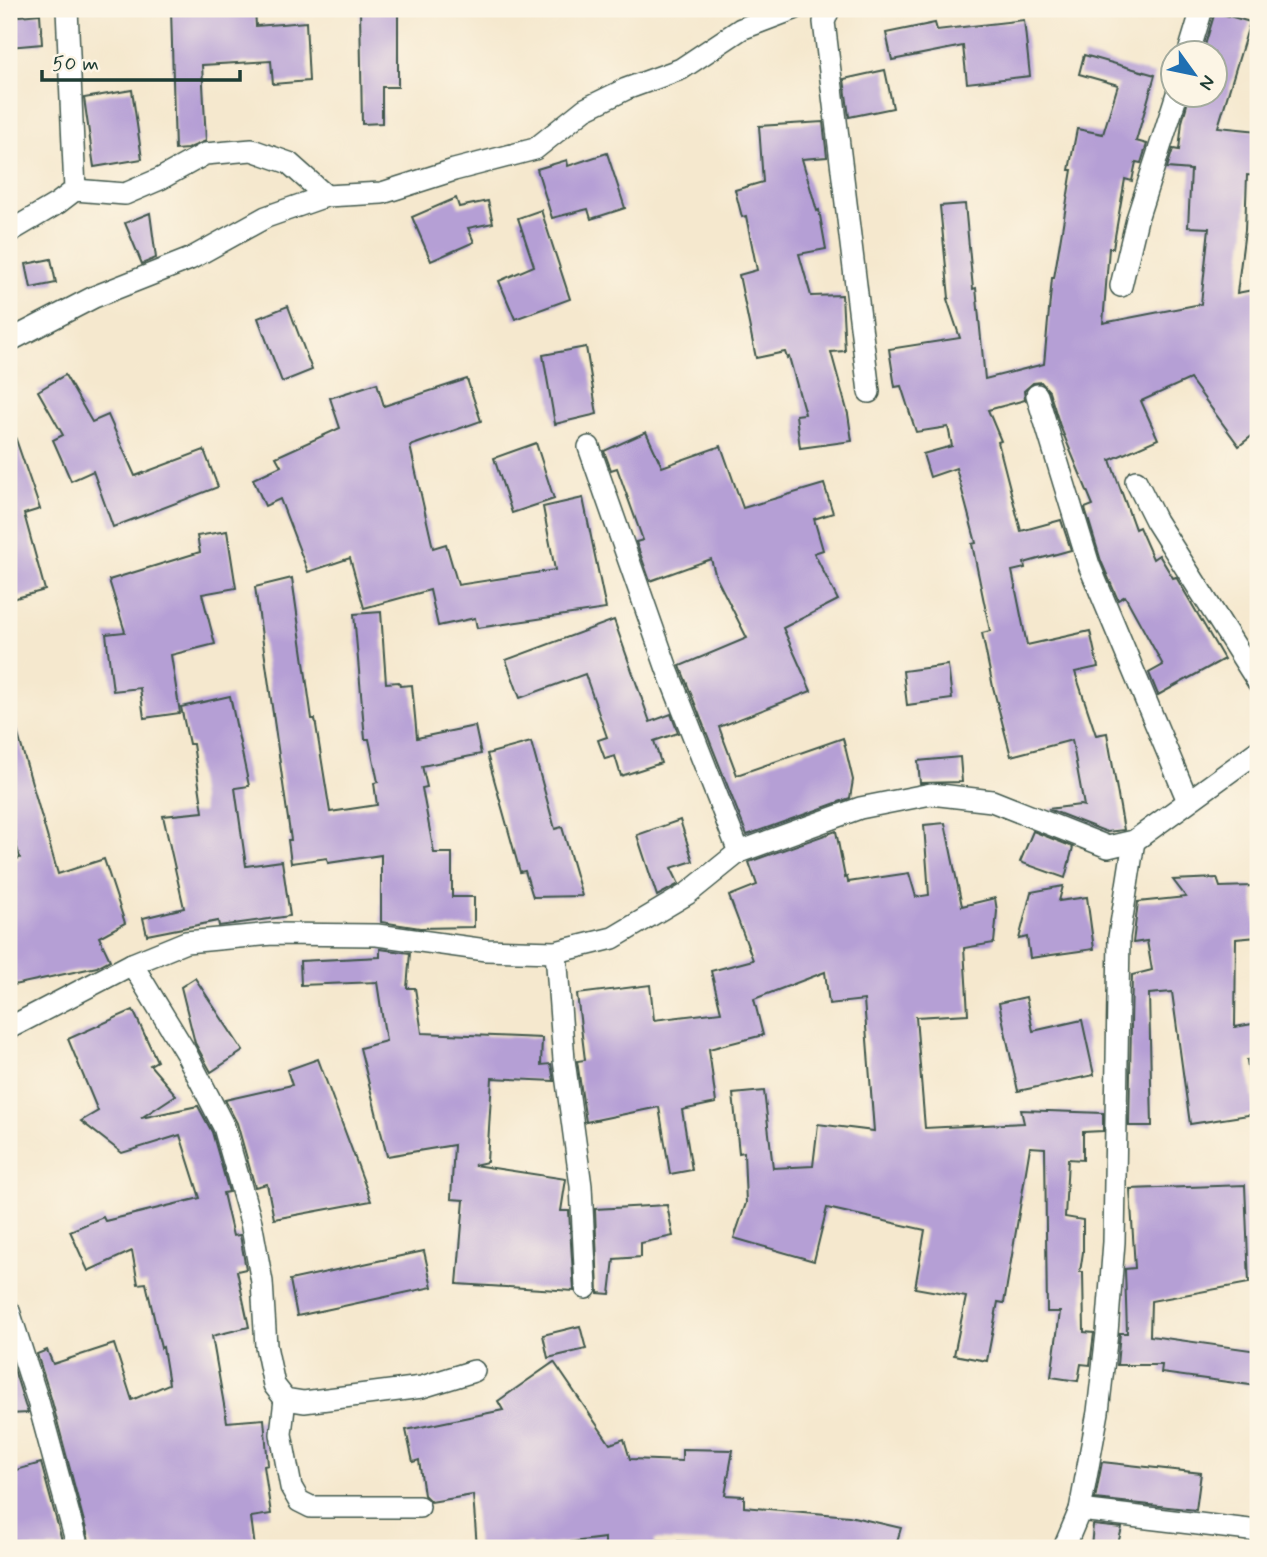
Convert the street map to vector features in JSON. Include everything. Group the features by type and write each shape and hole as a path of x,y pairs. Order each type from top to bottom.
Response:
{"street":[{"path":"66,9 75,190"},
{"path":"9,341 94,297 190,260 266,217 326,196 382,193 454,170 535,149 585,109 626,89 681,69 741,30 794,9"},
{"path":"829,9 824,22 869,392"},
{"path":"1193,38 1202,9"},
{"path":"1121,286 1137,219 1173,108"},
{"path":"9,232 75,190 125,194 160,179 205,154 253,150 289,163 326,196"},
{"path":"1037,395 1089,565 1188,801"},
{"path":"589,447 667,669 739,852"},
{"path":"1136,481 1156,521 1258,682"},
{"path":"9,1028 132,964 186,942 272,934 377,935 486,950 556,952 612,938 687,894 739,852 860,808 931,793 992,801 1108,847 1134,841 1258,751"},
{"path":"1064,1548 1080,1510 1098,1412 1109,1307 1114,1242 1119,937 1134,841"},
{"path":"556,952 564,1060 581,1186 586,1288"},
{"path":"132,964 186,1053 224,1127 251,1222 262,1282 266,1346 274,1385 285,1399 304,1402 422,1387 474,1371"},
{"path":"9,1311 38,1401 78,1548"},
{"path":"285,1399 281,1434 290,1487 299,1501 311,1507 419,1507"},
{"path":"1080,1510 1258,1531"}],"building":[{"path":"171,9 255,9 256,26 306,22 309,81 273,84 271,61 202,65 206,141 187,149 175,150"},
{"path":"360,9 398,9 398,87 382,87 382,123 362,124"},
{"path":"1215,12 1250,22 1228,94 1228,38 1207,38"},
{"path":"40,14 42,44 9,47 9,17"},
{"path":"1024,20 1030,76 967,83 963,46 892,60 886,33 935,23 937,30"},
{"path":"1084,55 1155,75 1136,141 1147,144 1141,163 1136,162 1132,181 1125,179 1113,248 1109,248 1103,323 1201,304 1209,228 1188,227 1191,170 1167,168 1173,149 1179,150 1186,108 1224,108 1218,127 1258,131 1258,176 1247,175 1245,230 1237,293 1258,289 1258,431 1239,446 1190,379 1141,401 1158,439 1110,460 1135,529 1139,527 1153,559 1159,555 1173,578 1176,577 1224,659 1158,695 1149,673 1163,665 1125,596 1118,600 1101,561 1085,508 1093,505 1060,426 1049,391 1041,382 1033,383 1024,391 1025,400 988,410 1001,441 998,442 1021,531 1061,520 1071,550 1024,563 1025,568 1012,571 1027,645 1090,631 1098,667 1075,672 1096,735 1107,733 1124,830 1107,832 1048,809 1084,806 1072,740 1011,756 982,633 990,631 972,544 976,543 956,468 930,477 923,454 952,446 948,427 916,432 901,386 895,387 889,349 960,338 947,299 940,206 965,204 985,379 1044,364 1052,278 1077,129 1103,134 1118,85 1079,74"},
{"path":"885,70 893,108 849,117 844,79"},
{"path":"132,90 142,159 94,167 84,98"},
{"path":"823,122 827,157 802,159 817,211 819,210 826,249 799,254 811,296 842,295 845,351 831,352 848,414 852,441 800,448 796,415 805,414 789,357 787,358 785,352 756,358 739,275 757,270 746,216 742,217 735,190 763,182 759,126"},
{"path":"607,153 625,208 591,219 588,209 552,218 537,169 567,160 568,166"},
{"path":"456,198 459,207 488,201 493,223 468,228 474,242 431,261 412,217"},
{"path":"541,210 570,299 515,319 499,281 534,266 518,218"},
{"path":"150,213 156,258 142,264 125,223"},
{"path":"51,259 56,283 31,288 26,264"},
{"path":"288,306 312,370 282,382 258,318"},
{"path":"586,347 597,414 555,424 543,355"},
{"path":"65,375 92,422 108,415 135,476 204,450 218,487 113,527 93,471 71,481 53,440 63,435 38,391"},
{"path":"467,379 481,421 410,446 433,548 446,544 458,585 555,570 543,507 583,498 606,609 477,628 475,618 438,626 430,590 364,608 350,558 308,572 280,499 265,506 253,479 281,466 276,457 340,428 330,398 377,383 384,406"},
{"path":"9,428 12,428 40,509 24,514 45,590 9,600"},
{"path":"646,432 662,467 721,446 743,508 824,484 833,513 814,519 823,550 814,553 838,600 783,628 811,691 719,727 737,775 843,738 853,780 850,798 747,835 680,666 747,638 716,577 711,559 650,581 636,542 643,540 617,468 611,470 604,451"},
{"path":"536,443 554,499 512,513 494,458"},
{"path":"227,531 236,588 202,594 215,644 171,655 180,713 144,718 140,688 113,691 106,634 125,632 109,580 200,552 197,536"},
{"path":"292,578 312,719 315,719 330,812 377,805 374,783 378,782 369,739 365,739 354,614 381,612 386,683 412,685 417,738 475,726 481,754 422,766 427,787 422,788 434,853 452,853 452,897 474,897 474,927 420,928 381,922 381,855 328,863 327,858 291,863 288,840 291,840 255,587"},
{"path":"614,620 650,722 671,714 678,733 654,741 661,763 621,776 615,756 605,759 598,740 607,737 585,674 520,698 506,660"},
{"path":"948,665 952,699 907,705 903,671"},
{"path":"230,696 249,786 235,788 246,866 282,861 290,916 219,926 218,921 147,935 143,918 184,908 163,816 203,812 193,744 189,744 181,707"},
{"path":"15,724 58,874 104,859 125,923 99,937 110,960 97,967 9,986 9,862 20,858 9,819 9,725"},
{"path":"531,742 555,829 562,827 582,896 533,897 525,871 520,872 487,754"},
{"path":"960,757 962,782 920,783 918,761"},
{"path":"680,820 693,861 671,868 679,884 657,896 637,835"},
{"path":"945,823 962,906 995,898 997,911 994,943 964,948 968,1014 916,1017 925,1128 1024,1123 1021,1110 1103,1113 1103,1131 1083,1132 1083,1160 1068,1159 1065,1217 1083,1220 1080,1272 1083,1272 1084,1332 1094,1333 1090,1365 1081,1364 1078,1381 1051,1377 1060,1312 1047,1312 1045,1148 1030,1147 1004,1303 998,1302 987,1361 954,1355 966,1297 915,1288 925,1230 827,1208 814,1261 734,1238 746,1203 744,1152 739,1153 733,1094 764,1091 773,1168 813,1166 818,1124 874,1131 864,1000 829,1004 825,972 754,999 763,1035 709,1049 716,1103 682,1110 692,1170 670,1174 659,1107 586,1122 577,1061 585,1060 577,994 650,985 654,1020 721,1012 711,971 753,960 729,896 757,885 749,862 836,831 848,882 909,873 916,897 929,895 924,825"},
{"path":"1033,831 1073,847 1065,878 1020,862"},
{"path":"1217,878 1220,887 1252,886 1257,937 1236,939 1235,1027 1258,1023 1258,1058 1247,1060 1255,1114 1190,1124 1172,992 1149,994 1152,1126 1129,1126 1132,975 1152,970 1147,941 1133,943 1138,902 1186,897 1173,880"},
{"path":"1063,886 1059,901 1087,897 1094,949 1030,958 1027,937 1019,939 1031,892"},
{"path":"380,949 410,953 407,988 415,988 422,1033 542,1038 541,1065 551,1064 554,1081 492,1078 487,1162 474,1165 566,1179 561,1211 569,1211 574,1291 457,1284 464,1200 451,1199 454,1145 387,1156 360,1048 386,1041 377,982 301,985 300,961 380,957"},
{"path":"195,978 243,1051 211,1072 195,1043 181,987"},
{"path":"1026,997 1033,1031 1082,1020 1094,1075 1018,1091 999,1003"},
{"path":"133,1010 157,1061 150,1065 176,1095 141,1118 198,1106 212,1132 229,1192 223,1193 233,1236 240,1235 246,1269 237,1271 249,1327 212,1336 227,1422 264,1419 268,1465 264,1466 271,1514 251,1517 255,1548 91,1548 37,1354 47,1350 53,1364 114,1344 132,1400 169,1384 163,1347 161,1348 146,1283 138,1284 132,1251 88,1271 70,1231 103,1217 105,1221 200,1198 180,1135 122,1153 81,1121 98,1111 68,1039"},
{"path":"318,1059 371,1201 274,1219 267,1184 255,1187 237,1123 225,1100 292,1085 287,1070"},
{"path":"1245,1185 1249,1283 1151,1301 1150,1336 1258,1351 1258,1386 1161,1373 1162,1365 1117,1365 1120,1333 1127,1333 1125,1269 1135,1268 1130,1189"},
{"path":"667,1205 673,1236 641,1243 641,1257 614,1259 610,1294 598,1293 595,1209"},
{"path":"424,1251 432,1287 297,1316 290,1280"},
{"path":"580,1326 586,1349 548,1358 543,1335"},
{"path":"554,1362 610,1444 624,1439 630,1459 682,1461 682,1449 733,1450 725,1495 744,1496 744,1507 849,1516 901,1528 895,1548 818,1548 742,1542 655,1540 655,1548 605,1548 605,1538 531,1547 531,1544 477,1548 473,1495 431,1502 424,1495 419,1460 413,1462 406,1430 503,1410 498,1401"},
{"path":"12,1363 28,1413 9,1414 9,1364"},
{"path":"1102,1462 1201,1473 1196,1510 1095,1499"},
{"path":"41,1463 64,1548 9,1548 9,1472"},
{"path":"1093,1525 1122,1528 1117,1548 1091,1548"}]}
